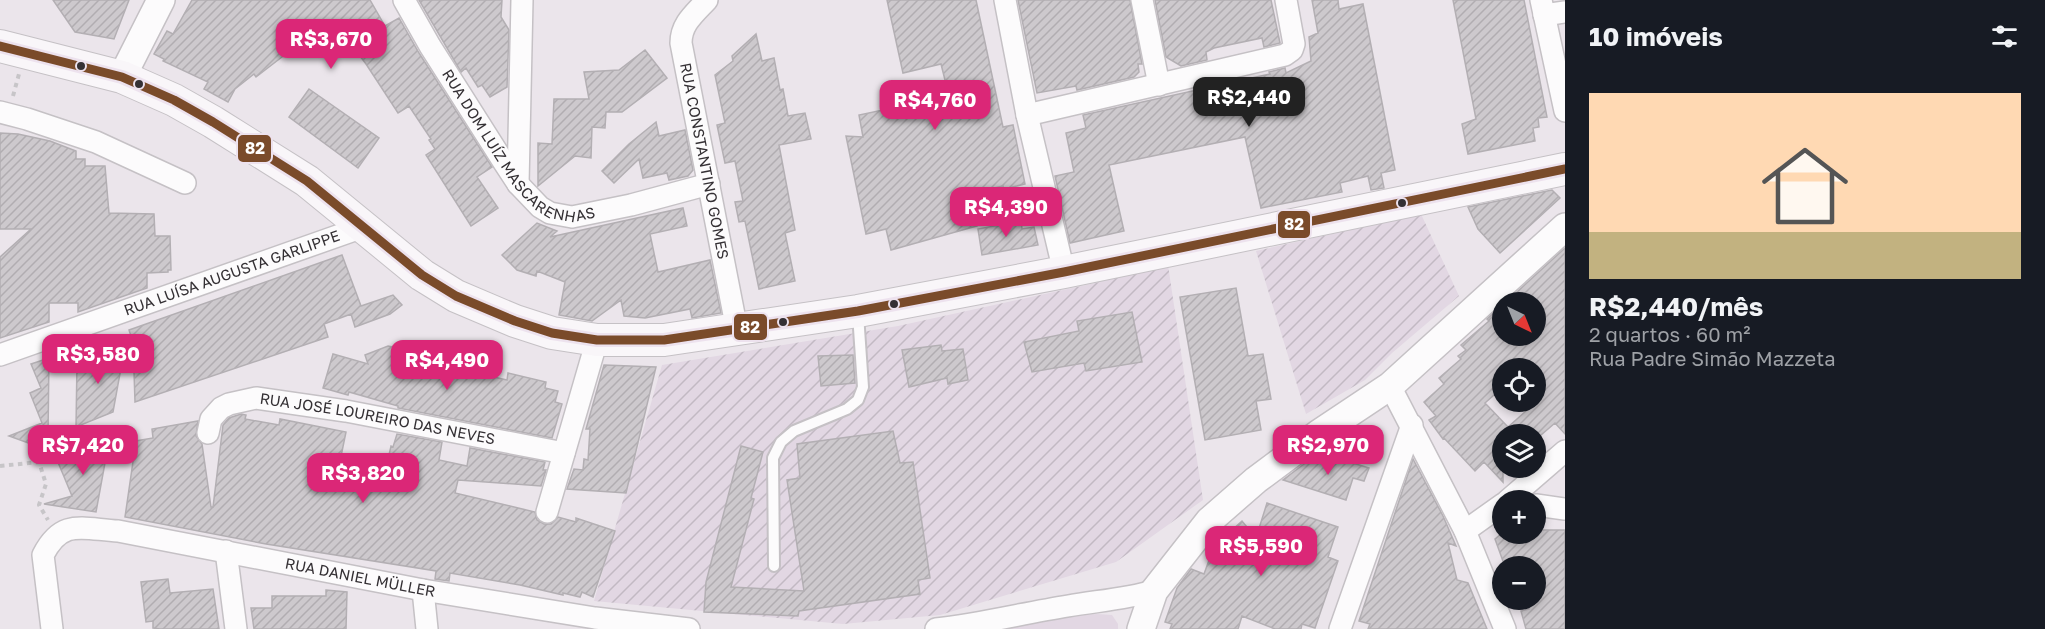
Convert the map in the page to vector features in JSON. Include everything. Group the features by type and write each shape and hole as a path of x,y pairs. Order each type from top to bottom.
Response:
{"main road":[{"path":"0,46 122,77 174,100 307,182 422,275 456,296 515,321 552,333 597,340 664,340 858,311 1064,272 1565,169"}],"street":[{"path":"122,77 161,0"},
{"name":"RUA DOM LUÍZ MASCARENHAS","path":"404,0 430,46 518,184 540,207 561,217 572,217 631,205 709,184"},
{"path":"518,184 522,0"},
{"name":"RUA CONSTANTINO GOMES","path":"707,0 685,24 681,33 737,330"},
{"path":"1005,0 1026,115 1064,272"},
{"path":"1142,0 1159,85"},
{"path":"1026,115 1289,53 1294,44 1286,0"},
{"path":"1565,12 1542,7 1565,111"},
{"path":"0,112 96,142 185,183"},
{"name":"RUA LUÍSA AUGUSTA GARLIPPE","path":"0,355 363,227"},
{"path":"1141,629 1154,591 1209,521 1256,480 1390,386 1565,227"},
{"path":"547,512 597,340"},
{"path":"1390,386 1465,531 1505,629"},
{"name":"RUA JOSÉ LOUREIRO DAS NEVES","path":"208,433 211,419 221,408 256,398 346,411 564,453"},
{"path":"1340,629 1412,425"},
{"path":"1521,490 1565,451"},
{"path":"1546,506 1565,509"},
{"path":"1465,531 1492,512"},
{"name":"RUA DANIEL MÜLLER","path":"56,534 72,528 118,531 596,624 689,629"},
{"path":"52,629 43,555 56,534"},
{"path":"226,551 236,629"},
{"path":"423,591 427,629"},
{"path":"936,629 1132,597 1154,591"}],"lane":[{"path":"774,566 773,458 781,442 794,430 848,409 858,400 864,387 858,311"}],"path":[{"path":"14,95 20,70"},
{"path":"0,466 39,462 46,484 39,505 56,534"}],"shaded area":[{"path":"1421,214 1459,296 1392,353 1365,380 1306,414 1256,251"},
{"path":"1168,265 1203,500 1116,562 940,615 843,624 594,601 662,365 898,326"},
{"path":"1075,615 1112,615 1118,624 1118,629 999,629"}],"building":[{"path":"53,0 129,0 114,39 75,32"},
{"path":"192,0 370,0 385,26 399,18 492,167 477,177 498,208 471,226 426,155 435,149 409,106 398,113 339,28 331,32 325,26 308,37 256,77 254,74 235,89 228,102 204,89 208,82 163,61 164,59 154,54 167,31 173,34"},
{"path":"419,0 502,0 501,17 509,30 507,87 490,97 482,85 478,87 466,68 461,72"},
{"path":"887,0 976,0 1003,127 1013,125 1025,184 1004,189 1003,186 969,194 977,226 891,250 886,229 866,234 846,136 863,137 859,115 949,96 941,64 903,73"},
{"path":"1018,0 1130,0 1142,64 1138,64 1139,72 1134,77 1077,90 1076,86 1037,93"},
{"path":"1155,0 1271,0 1280,43 1264,47 1262,38 1214,48 1206,52 1207,60 1181,66 1166,57"},
{"path":"1312,0 1338,0 1339,9 1363,4 1395,170 1381,173 1384,188 1371,190 1368,176 1340,183 1342,192 1261,208 1245,137 1109,165 1124,231 1070,243 1055,176 1074,172 1066,133 1086,128 1083,115 1270,74 1269,72 1285,68 1286,73 1311,61 1309,37 1318,33"},
{"path":"1453,0 1524,0 1547,117 1538,118 1539,127 1533,128 1535,141 1468,154 1462,124 1476,119"},
{"path":"756,34 762,61 774,58 788,116 805,113 811,139 779,145 795,230 785,233 795,281 759,289 745,221 739,222 735,202 743,201 735,161 725,163 717,125 725,123 715,75 733,61 732,56"},
{"path":"645,50 667,78 622,112 606,112 605,128 592,127 591,158 575,156 538,186 538,143 552,144 554,99 589,99 584,72 619,70"},
{"path":"309,89 379,138 358,168 289,117"},
{"path":"656,122 659,136 685,130 693,170 688,176 669,180 667,173 643,178 639,159 614,183 602,171 629,144"},
{"path":"0,133 18,134 50,141 76,151 76,159 85,159 85,166 105,166 109,213 154,214 155,236 170,236 171,270 147,273 147,288 78,312 78,303 49,303 49,322 0,338 0,257 31,229 0,229"},
{"path":"1552,190 1560,198 1500,253 1478,229 1468,207"},
{"path":"683,208 687,226 650,234 658,272 710,260 721,313 692,318 690,309 645,318 624,316 621,300 592,321 559,315 565,282 537,271 536,276 517,270 502,255 537,223 557,231 550,237"},
{"path":"1021,221 1022,229 1034,227 1038,245 982,255 978,229"},
{"path":"1565,248 1565,434 1555,423 1546,431 1546,424 1511,424 1525,412 1546,412 1546,358 1492,358 1492,397 1485,403 1505,424 1492,424 1492,470 1484,462 1475,471 1443,439 1429,420 1436,416 1424,402 1444,384 1439,378 1461,359 1458,356 1466,350 1461,345 1489,321 1487,319 1492,315 1492,346 1546,346 1546,292 1517,292"},
{"path":"342,255 361,306 393,295 402,305 390,314 355,327 351,314 324,324 328,337 135,402 133,342 129,330"},
{"path":"1236,288 1248,356 1263,354 1271,399 1256,401 1261,430 1205,440 1180,297"},
{"path":"1132,312 1142,362 1086,371 1084,363 1032,372 1024,342 1079,331 1077,321"},
{"path":"941,345 942,351 963,349 968,380 948,384 947,378 909,387 902,350"},
{"path":"125,346 113,412 76,427 77,362"},
{"path":"388,346 439,357 437,364 466,374 467,371 507,380 508,373 546,382 545,388 558,391 555,402 562,404 552,438 398,408 398,406 349,392 348,395 323,388 333,354 368,364 365,355"},
{"path":"853,355 855,383 821,386 818,356"},
{"path":"49,358 48,437 31,444 9,436 42,423 30,393 41,388 31,364"},
{"path":"604,365 656,367 626,493 567,489 574,469 583,470 584,459 588,460 590,429 586,429"},
{"path":"241,414 246,415 245,419 279,425 280,419 346,432 339,466 357,470 385,473 391,446 393,447 397,434 442,442 439,460 467,466 470,448 545,462 543,470 546,470 541,486 458,480 455,493 535,512 537,520 544,524 551,524 558,517 576,522 576,518 615,531 593,597 582,592 580,597 563,593 563,595 450,573 449,581 435,579 436,571 266,544 125,517 136,441 153,438 152,429 198,421 196,436 202,444 211,507 213,507 223,425 229,418"},
{"path":"893,431 900,463 913,462 930,578 918,580 920,594 799,611 798,616 704,612 706,582 741,446 763,452 751,498 754,499 731,587 804,591 787,480 800,478 797,444"},
{"path":"109,441 96,512 44,504 72,496 55,455"},
{"path":"1316,455 1329,459 1330,456 1369,468 1364,481 1353,478 1346,500 1283,480"},
{"path":"1413,459 1456,546 1448,543 1457,580 1468,583 1487,629 1368,629 1370,624 1359,621"},
{"path":"1267,503 1338,527 1328,557 1338,561 1315,628 1302,624 1301,629 1275,629 1242,616 1238,629 1170,629 1172,624 1165,622 1177,588 1191,569 1204,574 1212,552 1218,554 1237,538 1231,531 1242,521 1256,538"},
{"path":"1546,530 1565,530 1565,629 1526,629 1521,611 1546,610 1546,556 1501,556 1497,544 1546,544"},
{"path":"168,579 170,593 213,589 219,629 160,629 153,628 153,621 146,622 141,582"},
{"path":"326,590 347,592 346,629 254,629 251,608 272,608 272,596 326,596"}],"transit line":[{"name":"82","path":"0,46 122,77 174,100 307,181 422,275 456,296 515,321 552,333 597,340 664,340 858,311 1064,272 1565,169"}]}
